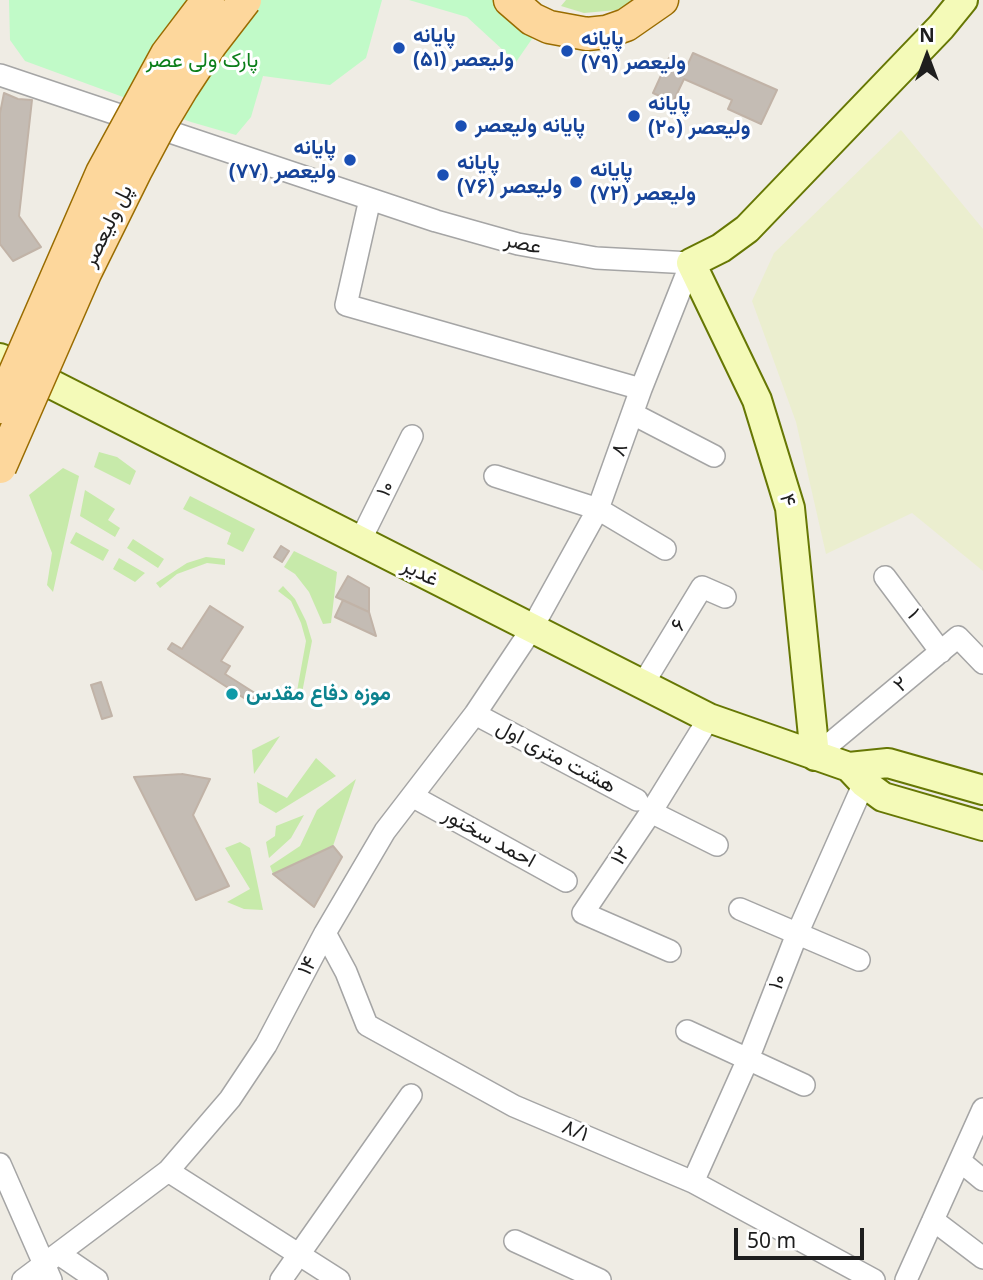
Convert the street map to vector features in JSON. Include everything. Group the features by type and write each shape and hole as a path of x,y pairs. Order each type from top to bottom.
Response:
{"main road":[{"name":"پل ولیعصر","path":"0,407 102,173 167,54 208,0"},
{"name":"پل ولیعصر","path":"0,467 85,272 160,123 217,35 245,0"},
{"path":"510,0 532,19 549,27 587,34 606,32 626,25 662,0"}],"street":[{"name":"عصر","path":"0,75 370,199 517,244 596,258 691,263 721,248 747,229 941,27 963,0"},
{"path":"370,199 346,305 641,389"},
{"name":"۸","path":"531,630 598,509 641,389 691,263"},
{"name":"۴","path":"691,263 757,400 790,508 815,756"},
{"path":"0,334 29,374 0,383"},
{"name":"غدیر","path":"0,358 359,543 709,718 815,756 857,775 883,797 983,826"},
{"path":"633,414 714,456"},
{"name":"۱۰","path":"359,543 412,436"},
{"path":"495,476 598,509 665,549"},
{"name":"۱","path":"885,577 941,652"},
{"name":"۶","path":"643,684 702,587 725,597"},
{"name":"۱۴","path":"23,1280 52,1266 168,1171 230,1099 266,1045 325,933 385,831 475,714 531,630"},
{"name":"۲","path":"815,756 958,637 983,663"},
{"name":"هشت متری اول","path":"475,714 716,845"},
{"name":"۱۲","path":"670,951 583,912 644,806 709,718"},
{"path":"857,775 888,762 983,790"},
{"name":"۱۰","path":"693,1182 748,1059 857,775"},
{"name":"احمد سخنور","path":"412,796 566,881"},
{"path":"740,909 859,960"},
{"name":"۸/۱","path":"325,933 346,972 367,1025 514,1106 693,1182 874,1280"},
{"path":"687,1031 804,1085"},
{"path":"281,1280 411,1095"},
{"path":"906,1280 983,1109"},
{"path":"960,1161 983,1180"},
{"path":"0,1164 52,1266 97,1280"},
{"path":"168,1171 339,1280"},
{"path":"933,1220 983,1258"},
{"path":"515,1241 600,1280"}],"green space":[{"name":"پارک ولی عصر","path":"9,0 382,0 366,58 330,85 263,76 251,117 236,135 191,122 25,61 10,40"},
{"path":"409,0 495,0 534,36 516,62 467,17"},
{"path":"566,0 639,0 617,10 584,13 561,6"},
{"path":"901,130 983,229 983,571 912,513 826,554 796,422 752,301 774,253"},
{"path":"99,452 117,457 136,471 130,485 94,467"},
{"path":"63,468 79,476 53,592 47,585 52,553 29,495"},
{"path":"85,490 115,509 108,520 120,528 115,537 80,516"},
{"path":"190,496 255,529 243,552 227,544 231,533 183,509"},
{"path":"76,532 109,550 103,561 70,543"},
{"path":"133,539 164,559 158,568 127,548"},
{"path":"294,551 337,572 331,623 323,624 309,592 295,574 284,567"},
{"path":"206,557 225,559 225,565 207,563 177,574 160,588 156,583 187,563"},
{"path":"119,558 145,573 135,582 113,569"},
{"path":"283,586 295,599 312,641 302,693 297,691 306,641 291,601 278,591"},
{"path":"280,736 254,774 252,750"},
{"path":"316,758 336,776 276,813 259,803 257,782 287,798"},
{"path":"356,779 333,846 273,874 270,866 300,846 317,810"},
{"path":"304,815 291,838 269,858 266,842 275,836 276,826"},
{"path":"240,842 250,848 263,910 244,909 227,902 250,889 225,848"}],"building":[{"path":"693,53 777,90 761,124 728,109 732,100 684,79 673,102 653,93 669,58 687,66"},
{"path":"4,93 18,99 32,100 19,216 41,247 13,261 0,244 0,113"},
{"path":"281,546 289,551 282,562 274,557"},
{"path":"348,576 369,588 369,612 336,597"},
{"path":"343,600 369,612 376,636 335,617"},
{"path":"210,606 243,627 221,661 230,666 225,674 258,695 250,702 168,649 172,643 182,649"},
{"path":"101,682 112,716 102,719 91,685"},
{"path":"182,774 210,779 193,815 229,886 196,900 134,777"},
{"path":"333,846 342,857 314,907 273,874"}],"place":[{"name":"پایانه ولیعصر (۵۱)","path":"399,48"},
{"name":"پایانه ولیعصر (۷۹)","path":"567,51"},
{"name":"پایانه ولیعصر (۲۰)","path":"634,116"},
{"name":"پایانه ولیعصر","path":"461,126"},
{"name":"پایانه ولیعصر (۷۷)","path":"350,160"},
{"name":"پایانه ولیعصر (۷۶)","path":"443,175"},
{"name":"پایانه ولیعصر (۷۲)","path":"576,182"},
{"name":"موزه دفاع مقدس","path":"232,694"}]}
